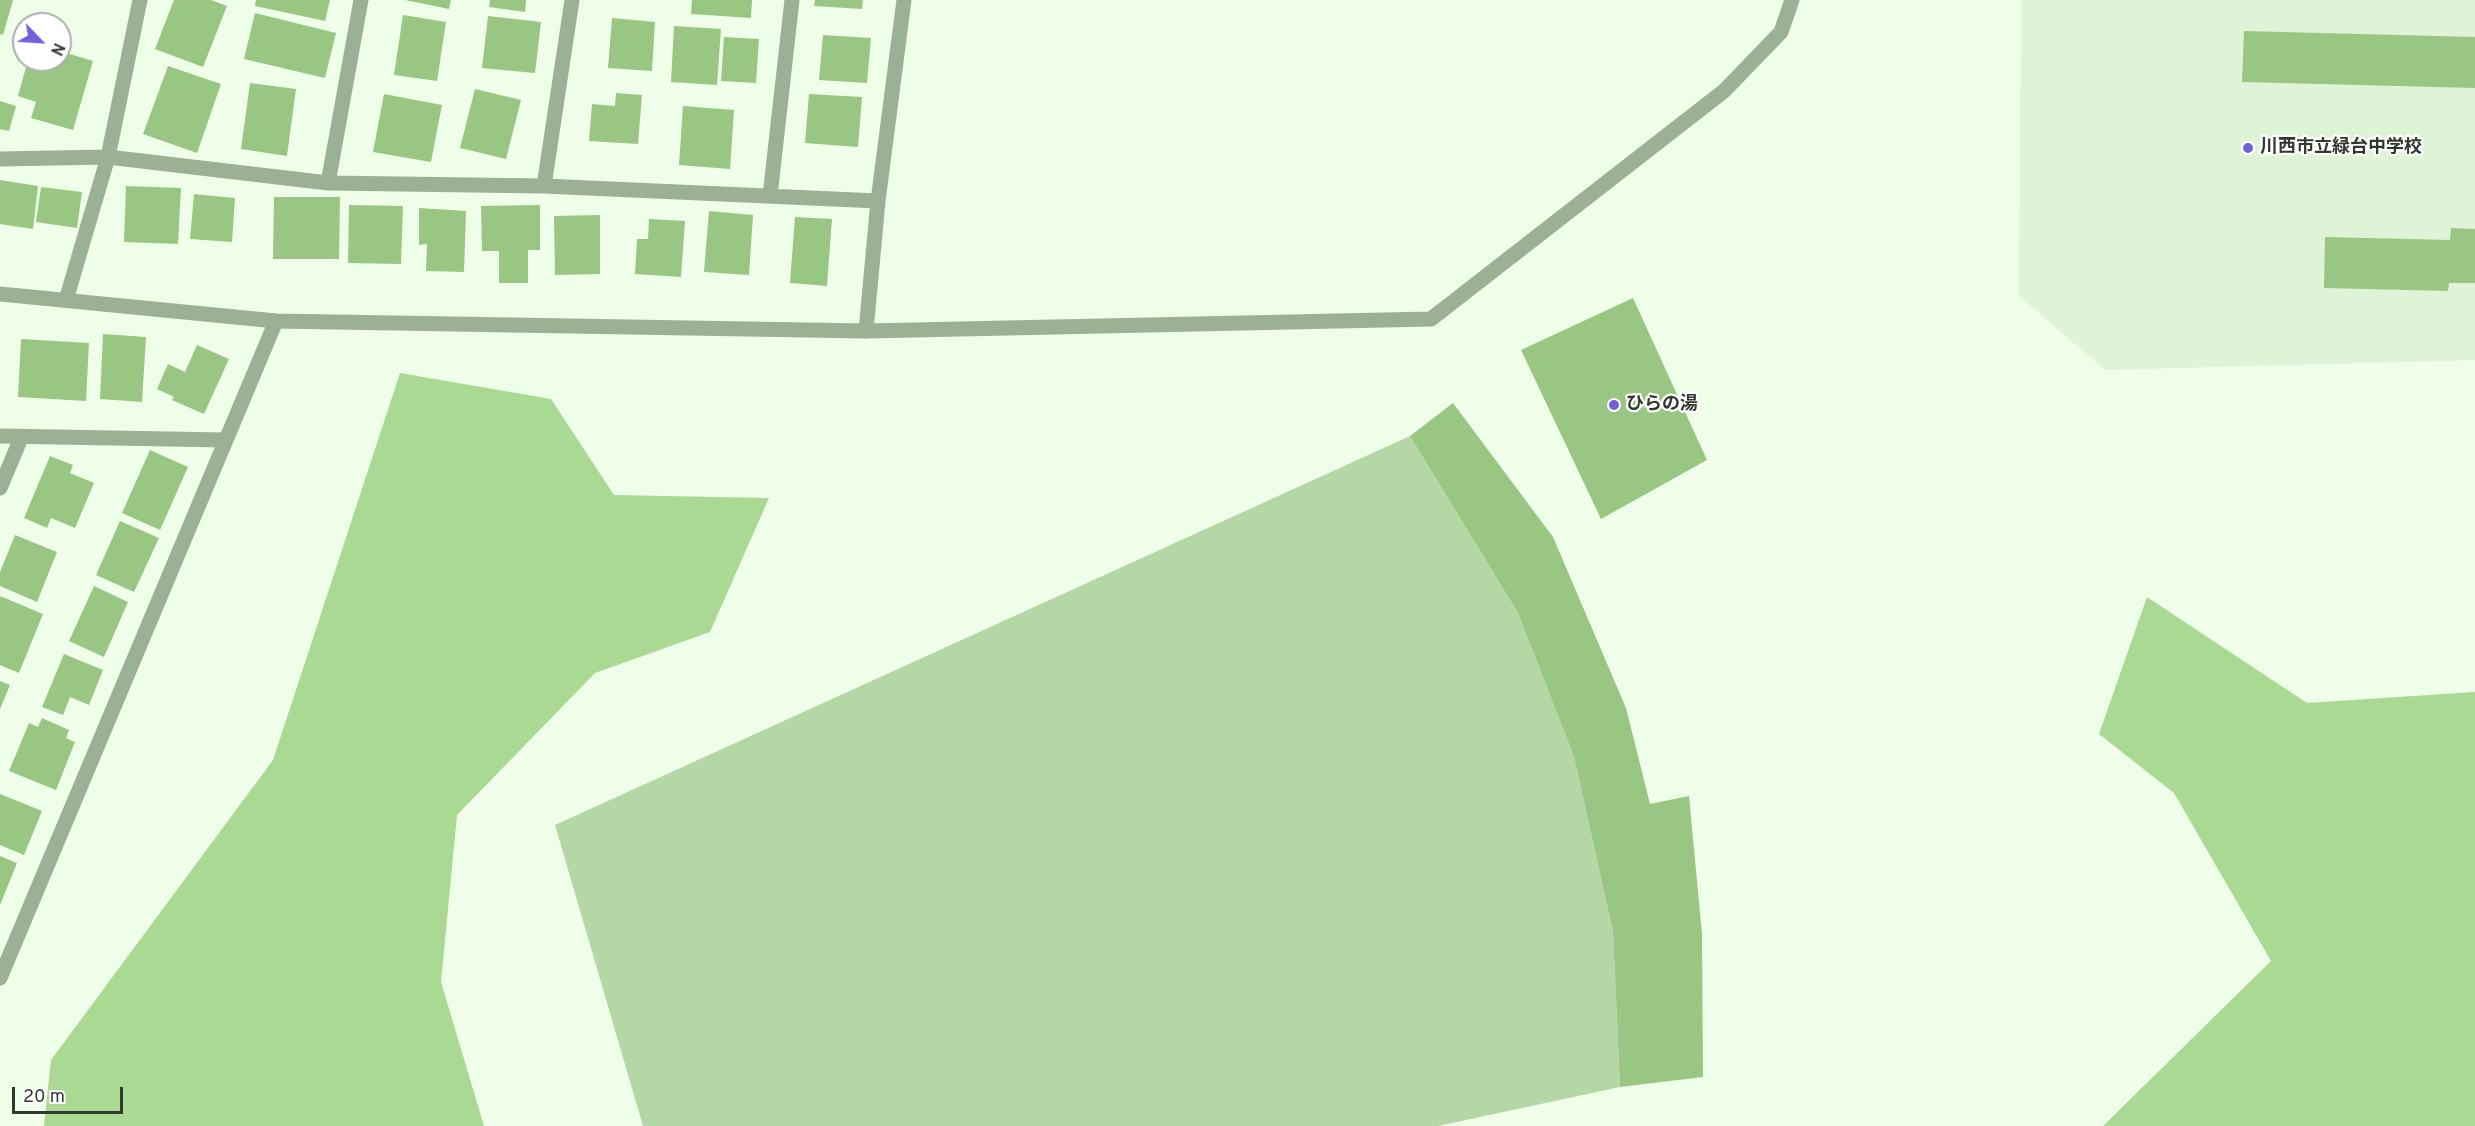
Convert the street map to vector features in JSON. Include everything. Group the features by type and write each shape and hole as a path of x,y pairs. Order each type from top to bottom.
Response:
{"street":[{"path":"66,300 108,157 140,0"},
{"path":"328,183 361,0"},
{"path":"544,186 572,0"},
{"path":"770,196 792,0"},
{"path":"866,331 878,201 904,0"},
{"path":"0,294 276,321 866,331 1431,319 1724,91 1781,32 1792,0"},
{"path":"0,159 108,157 328,183 544,186 878,201"},
{"path":"0,978 276,321"},
{"path":"0,436 225,440"},
{"path":"0,488 21,438"}],"shaded area":[{"name":"川西市立緑台中学校","path":"2021,0 2475,0 2475,360 2105,370 2019,296"}],"green space":[{"path":"400,373 551,399 614,495 769,498 710,632 595,673 457,815 441,982 484,1126 44,1126 51,1060 273,760"},
{"path":"1410,436 1518,613 1574,757 1613,932 1620,1087 1438,1126 643,1126 555,825"},
{"path":"2147,597 2307,703 2475,692 2475,1126 2103,1126 2271,961 2174,793 2099,734"}],"building":[{"path":"0,0 13,0 3,35 0,34"},
{"path":"174,0 211,0 227,6 203,67 155,49"},
{"path":"256,0 330,0 325,21 255,6"},
{"path":"405,0 451,0 449,9"},
{"path":"490,0 526,0 525,12 489,7"},
{"path":"692,0 752,0 751,18 691,14"},
{"path":"815,0 863,0 862,9 814,6"},
{"path":"255,13 336,33 325,78 244,59"},
{"path":"403,15 446,22 437,81 394,75"},
{"path":"488,16 541,22 535,73 482,68"},
{"path":"612,18 655,22 652,71 608,68"},
{"path":"674,26 721,29 717,85 671,82"},
{"path":"2244,31 2475,37 2475,88 2242,82"},
{"path":"823,35 871,38 867,83 819,80"},
{"path":"724,37 759,39 756,83 721,81"},
{"path":"72,55 93,61 73,130 31,118 36,102 18,96 25,72 72,72"},
{"path":"168,66 221,84 197,153 143,134"},
{"path":"250,83 296,89 287,156 241,149"},
{"path":"475,89 521,100 506,159 460,148"},
{"path":"616,93 642,95 638,144 589,141 592,104 615,106"},
{"path":"384,94 442,105 431,162 373,152"},
{"path":"809,94 862,97 858,147 805,143"},
{"path":"0,101 16,106 9,131 0,129"},
{"path":"683,106 734,110 730,169 679,165"},
{"path":"0,180 38,186 33,229 0,224"},
{"path":"126,186 181,188 178,244 124,242"},
{"path":"41,187 82,192 77,228 36,222"},
{"path":"194,194 235,198 232,242 190,239"},
{"path":"274,197 340,197 339,259 273,259"},
{"path":"349,205 403,206 401,264 348,263"},
{"path":"540,205 540,250 528,250 528,283 499,283 499,251 482,251 481,206"},
{"path":"419,208 466,211 464,272 426,271 427,244 419,245"},
{"path":"709,211 753,215 749,275 704,272"},
{"path":"600,215 600,274 555,275 554,216"},
{"path":"795,217 832,219 827,286 790,283"},
{"path":"649,219 685,221 681,277 635,274 637,239 648,239"},
{"path":"2451,228 2475,229 2475,283 2449,283 2448,291 2324,288 2325,237 2450,240"},
{"name":"ひらの湯","path":"1633,298 1707,460 1601,519 1521,350"},
{"path":"103,334 146,337 142,402 100,399"},
{"path":"21,339 89,343 86,401 18,397"},
{"path":"197,345 229,359 204,414 172,400 174,397 157,389 168,364 185,372"},
{"path":"1453,403 1553,537 1626,708 1650,804 1689,796 1702,934 1703,1077 1620,1087 1613,932 1574,757 1518,613 1410,436"},
{"path":"150,450 188,467 160,530 122,513"},
{"path":"50,456 73,465 70,473 94,483 75,528 51,518 47,528 24,518"},
{"path":"120,521 159,538 134,592 96,575"},
{"path":"15,535 57,552 37,602 0,586 0,572"},
{"path":"94,586 128,602 104,657 69,641"},
{"path":"0,596 43,614 19,673 0,665"},
{"path":"64,654 103,670 89,705 70,697 63,715 42,707"},
{"path":"0,681 10,685 0,709"},
{"path":"42,718 69,730 66,738 75,742 56,790 9,771 29,723 38,727"},
{"path":"0,794 42,811 24,855 0,845"},
{"path":"0,856 17,863 0,905"}],"place":[{"name":"川西市立緑台中学校","path":"2248,148"},
{"name":"ひらの湯","path":"1614,405"}]}
